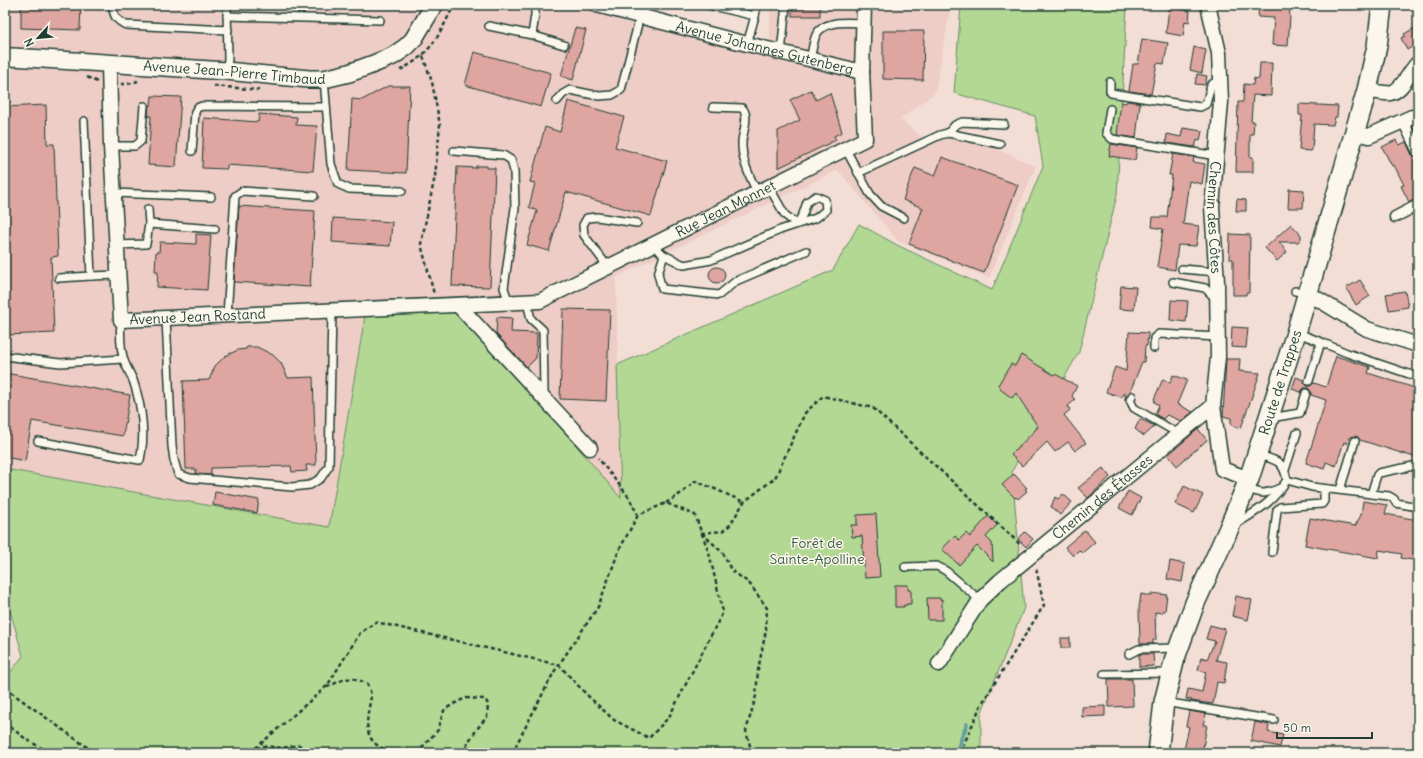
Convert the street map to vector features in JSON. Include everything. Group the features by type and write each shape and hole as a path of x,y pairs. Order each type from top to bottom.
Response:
{"main road":[{"name":"Route de Trappes","path":"1158,753 1164,702 1178,648 1195,603 1247,484 1296,333 1302,292 1336,186 1355,133 1367,90 1377,46 1382,5"}],"street":[{"name":"Avenue Jean-Pierre Timbaud","path":"5,58 13,57 226,71 309,79 324,79 350,73 393,56 406,48 413,40 434,5"},
{"name":"Avenue Johannes Gutenberg","path":"597,5 781,53 862,72"},
{"name":"Rue Jean Monnet","path":"459,306 540,301 864,139 862,72 864,5"},
{"name":"Chemin des Côtes","path":"1208,5 1219,53 1221,102 1212,207 1218,337 1214,406"},
{"path":"1367,90 1390,93 1399,89 1412,68 1418,63"},
{"name":"Avenue Jean Rostand","path":"109,64 111,146 121,320 459,306"},
{"path":"1355,133 1369,136 1412,117 1418,117"},
{"path":"1403,121 1418,152"},
{"path":"1395,217 1418,205"},
{"path":"1302,292 1367,329 1418,345"},
{"path":"459,306 590,448"},
{"path":"1214,406 1222,469 1247,484"},
{"name":"Chemin des Étasses","path":"938,664 980,600 1000,581 1214,406"}],"lane":[{"path":"113,5 113,15 126,25 228,30"},
{"path":"226,71 228,30 227,5"},
{"path":"532,35 535,5"},
{"path":"708,5 756,16"},
{"path":"747,44 756,16 757,5"},
{"path":"781,53 786,5"},
{"path":"227,16 380,20"},
{"path":"557,101 563,94 570,90 600,96 612,94 621,90 640,16"},
{"path":"810,60 816,34 823,27 837,23 863,24"},
{"path":"490,26 564,44"},
{"path":"324,79 331,164 338,184 349,189 402,191"},
{"path":"1110,82 1111,93 1200,107 1206,104 1211,85 1220,79"},
{"path":"111,146 135,146 141,141 144,106"},
{"path":"192,151 196,108 202,106 326,106"},
{"path":"713,107 742,108 745,110 746,116 742,143 745,167 785,216 796,224"},
{"path":"1110,109 1106,133 1112,139 1216,156"},
{"path":"84,121 91,276"},
{"path":"948,133 955,124 962,122 1004,124"},
{"path":"858,173 940,135 948,133 1000,144"},
{"path":"845,148 870,194 881,206 904,218"},
{"path":"454,151 503,156 511,160 514,171 515,208 504,288 509,303"},
{"path":"227,315 235,196 242,191 314,196"},
{"path":"114,193 211,197"},
{"path":"653,245 664,255 684,265 711,260 796,224 816,218 826,210 824,200 816,196 807,202 803,214 796,224"},
{"path":"116,245 145,244 147,242 149,224 148,209"},
{"path":"608,267 584,235 583,225 587,218 597,217 637,223"},
{"path":"149,224 215,228"},
{"path":"664,255 658,274 662,289 719,295 736,281 806,251"},
{"path":"1182,269 1216,272"},
{"path":"59,278 118,275"},
{"path":"1173,282 1205,288 1217,301"},
{"path":"527,302 531,319 543,330 544,390"},
{"path":"166,318 172,446 178,474 190,478 292,487 310,485 321,478 329,466 332,311"},
{"path":"38,441 140,460 144,430 140,404 133,382 123,359 120,341 121,320"},
{"path":"1296,333 1347,353 1418,377"},
{"path":"1154,348 1154,338 1159,334 1218,337"},
{"path":"1309,381 1321,342"},
{"path":"5,356 60,363 123,359"},
{"path":"1268,418 1300,413 1306,393"},
{"path":"1132,396 1130,400 1134,408 1179,434"},
{"path":"1285,470 1297,434"},
{"path":"1340,490 1356,441"},
{"path":"1229,528 1265,506 1282,488 1287,480 1285,470 1280,462 1256,455"},
{"path":"1371,494 1379,473 1418,465"},
{"path":"1287,480 1312,487 1389,496 1394,499 1396,503 1418,508"},
{"path":"1247,484 1257,492 1267,493 1282,488"},
{"path":"1272,552 1277,510 1280,507 1322,504 1324,501 1324,488"},
{"path":"905,567 937,566 946,571 980,600"},
{"path":"1129,654 1139,649 1178,648"},
{"path":"1104,674 1171,673"},
{"path":"1164,702 1274,720"}],"path":[{"path":"413,40 422,56 432,82 440,125 435,176 421,244 437,306"},
{"path":"701,533 723,531 730,525 744,502 775,478 805,413 823,396 873,408 1005,530 1035,561 1044,605 981,705 960,753"},
{"path":"590,448 628,496 638,515"},
{"path":"512,753 559,665 598,607 619,550 638,515 666,503 684,492 695,481 744,502"},
{"path":"250,753 324,688 360,633 376,622 559,665 587,695 614,720 649,738 669,717 723,612 709,553 695,515 666,503"},
{"path":"701,533 723,552 731,570 749,583 767,608 766,630 758,670 756,696 746,731 752,753"},
{"path":"324,688 349,678 357,679 367,684 371,695 366,722 370,735 375,744 391,753"},
{"path":"5,688 95,753"},
{"path":"417,753 438,730 445,709 465,698 485,700 488,704 487,717 465,747 464,753"},
{"path":"5,723 26,739 50,753"},
{"path":"5,744 10,753"},
{"path":"255,748 265,746 282,748 299,745 310,753"}],"shaded area":[{"path":"5,5 597,5 770,50 770,5 951,5 935,93 900,119 924,139 943,127 1036,166 989,278 898,241 838,170 616,277 621,498 458,307 366,310 329,527 5,469"}],"green space":[{"name":"Forêt de Sainte-Apolline","path":"961,5 1127,5 1117,195 1079,352 1012,471 1024,608 981,714 981,753 5,753 5,679 23,656 11,614 5,601 5,469 329,527 366,310 458,307 621,498 617,365 833,270 859,224 899,246 992,290 1043,166 1035,116 954,93"}],"building":[{"path":"21,5 81,5 80,30 21,28"},
{"path":"792,5 820,5 820,16 792,16"},
{"path":"1259,5 1289,5 1290,17 1288,46 1272,45 1274,18 1258,17"},
{"path":"1169,8 1190,11 1189,22 1185,21 1183,36 1166,33"},
{"path":"1418,26 1418,43 1407,50 1401,38 1405,36 1404,34"},
{"path":"575,28 586,30 573,80 561,76"},
{"path":"883,31 924,31 923,80 883,79"},
{"path":"1142,39 1168,43 1164,64 1157,63 1151,94 1129,91 1133,64 1138,64"},
{"path":"1194,47 1206,50 1202,73 1190,70"},
{"path":"474,52 551,73 541,107 465,85"},
{"path":"1260,63 1272,63 1271,96 1253,95 1251,121 1254,121 1253,134 1250,134 1250,157 1253,157 1253,172 1236,172 1238,102 1243,102 1244,84 1253,85 1254,78 1259,79"},
{"path":"1197,74 1207,76 1205,85 1195,84"},
{"path":"388,86 410,86 406,173 348,170 352,99 362,100"},
{"path":"811,90 816,100 830,93 842,132 834,136 836,140 778,168 778,131 800,120 790,100"},
{"path":"152,96 181,97 176,167 148,165 151,116 148,116"},
{"path":"568,101 624,117 615,147 667,161 651,216 566,192 549,251 527,245 537,211 529,207 535,183 530,182 545,127 560,132"},
{"path":"1127,101 1140,103 1136,138 1117,135 1121,102 1126,103"},
{"path":"1299,104 1338,106 1337,117 1335,117 1333,125 1314,124 1311,151 1299,150 1302,115 1299,115"},
{"path":"46,105 47,144 54,144 58,256 51,257 54,333 5,335 5,107"},
{"path":"259,114 297,117 296,125 317,126 313,171 227,165 227,169 202,168 204,118 258,122"},
{"path":"1183,128 1202,131 1200,141 1197,140 1195,147 1166,143 1167,134 1181,137"},
{"path":"1396,140 1399,145 1406,142 1412,155 1418,158 1418,199 1409,202 1401,186 1404,185 1394,165 1392,166 1382,147"},
{"path":"1111,144 1137,148 1135,160 1109,156"},
{"path":"1173,154 1194,157 1193,162 1205,164 1202,184 1189,181 1183,224 1199,226 1196,246 1178,245 1175,270 1157,267 1163,229 1152,227 1153,217 1167,217 1172,175 1169,175"},
{"path":"942,157 1018,185 984,273 909,244 923,208 903,200 910,180 915,168 935,176"},
{"path":"476,166 495,168 490,287 452,286 457,167 476,168"},
{"path":"1289,189 1304,190 1303,208 1288,208"},
{"path":"1237,199 1246,200 1246,211 1236,211"},
{"path":"239,206 315,211 310,287 234,282"},
{"path":"333,218 392,222 390,246 332,242"},
{"path":"1291,224 1301,235 1301,239 1298,242 1279,242 1287,252 1277,261 1265,248"},
{"path":"196,234 211,235 207,290 157,287 158,271 155,271 156,252 159,252 160,242 196,244"},
{"path":"1230,234 1250,235 1249,293 1246,293 1246,295 1233,295 1233,259 1229,259"},
{"path":"717,267 723,269 725,275 723,281 717,283 711,281 709,275 711,269"},
{"path":"1360,280 1370,296 1356,305 1346,288"},
{"path":"1121,286 1136,287 1134,310 1119,309"},
{"path":"1405,291 1408,307 1389,310 1386,294"},
{"path":"1171,300 1188,301 1186,322 1170,320"},
{"path":"563,309 610,310 606,401 560,399"},
{"path":"497,317 512,318 511,332 537,333 536,358 527,367 496,334"},
{"path":"1232,327 1248,328 1246,348 1231,347"},
{"path":"1129,332 1148,333 1144,362 1142,362 1130,392 1125,400 1125,393 1121,397 1106,392 1115,367 1126,371"},
{"path":"247,347 257,347 273,355 281,363 288,378 313,377 316,465 306,465 307,471 292,472 291,466 211,468 211,475 196,474 196,469 186,469 183,381 209,380 215,366 225,356 238,350 246,349"},
{"path":"1021,355 1054,375 1055,374 1077,386 1072,396 1075,400 1068,406 1070,410 1064,415 1086,443 1075,451 1068,442 1055,452 1047,442 1022,466 1011,455 1038,427 1016,393 1012,398 1000,389 1001,388 998,385 1011,364 1015,366"},
{"path":"1336,356 1370,367 1368,373 1418,389 1418,445 1414,457 1360,440 1358,437 1354,436 1350,437 1347,444 1344,442 1336,466 1326,462 1324,469 1306,463 1326,400 1311,395 1311,391 1308,388 1304,388 1301,392 1292,389 1296,377 1304,380 1307,386 1314,383 1326,387"},
{"path":"1226,359 1240,359 1239,371 1260,373 1241,428 1231,425 1231,418 1223,416"},
{"path":"5,373 130,395 123,436 32,421 25,461 5,457"},
{"path":"1173,375 1187,380 1177,404 1193,412 1181,421 1167,415 1163,419 1155,414 1159,405 1154,402 1154,399 1163,379 1170,383"},
{"path":"1140,419 1155,426 1144,436 1135,429"},
{"path":"1198,429 1207,440 1177,466 1168,455"},
{"path":"1103,468 1110,477 1088,498 1078,488"},
{"path":"1014,474 1027,488 1025,489 1027,491 1018,499 1016,497 1015,498 1002,485"},
{"path":"1184,486 1203,495 1194,513 1175,504"},
{"path":"1128,491 1141,498 1132,515 1119,508"},
{"path":"215,492 259,500 257,513 213,505"},
{"path":"1063,494 1072,502 1060,515 1051,507 1055,497 1058,499"},
{"path":"1363,501 1387,505 1385,514 1418,520 1418,561 1401,558 1402,554 1379,550 1378,558 1305,545 1310,518 1355,526 1361,515"},
{"path":"876,514 880,577 865,578 862,536 852,537 851,525 857,525 857,515"},
{"path":"988,516 997,525 986,537 992,543 993,562 977,546 959,565 942,549 955,536 959,540 966,533 970,537"},
{"path":"1085,530 1095,542 1082,553 1079,550 1073,556 1065,547"},
{"path":"1025,532 1033,539 1026,547 1018,539"},
{"path":"1170,561 1185,564 1182,582 1167,579"},
{"path":"895,585 908,585 908,590 911,590 911,604 904,605 904,607 895,607"},
{"path":"1152,593 1167,595 1165,611 1162,611 1162,613 1155,612 1156,640 1153,640 1153,644 1140,644 1139,608 1141,594 1152,596"},
{"path":"1236,596 1252,600 1248,620 1232,616"},
{"path":"927,598 942,599 942,620 928,620"},
{"path":"1210,625 1225,629 1216,660 1227,662 1224,683 1217,682 1213,704 1186,699 1188,689 1202,692 1206,672 1198,670 1201,657 1207,659 1215,641 1206,639"},
{"path":"1061,638 1070,638 1070,648 1061,648"},
{"path":"1140,654 1153,654 1154,666 1139,667"},
{"path":"1108,679 1132,679 1133,706 1109,707"},
{"path":"1105,706 1105,716 1082,717 1082,707"},
{"path":"1189,711 1206,714 1203,725 1207,725 1202,753 1186,753 1187,750 1184,750 1189,727 1186,726"},
{"path":"1255,722 1269,725 1268,732 1283,735 1280,747 1251,741"}],"waterway":[{"path":"956,753 967,724"}]}
